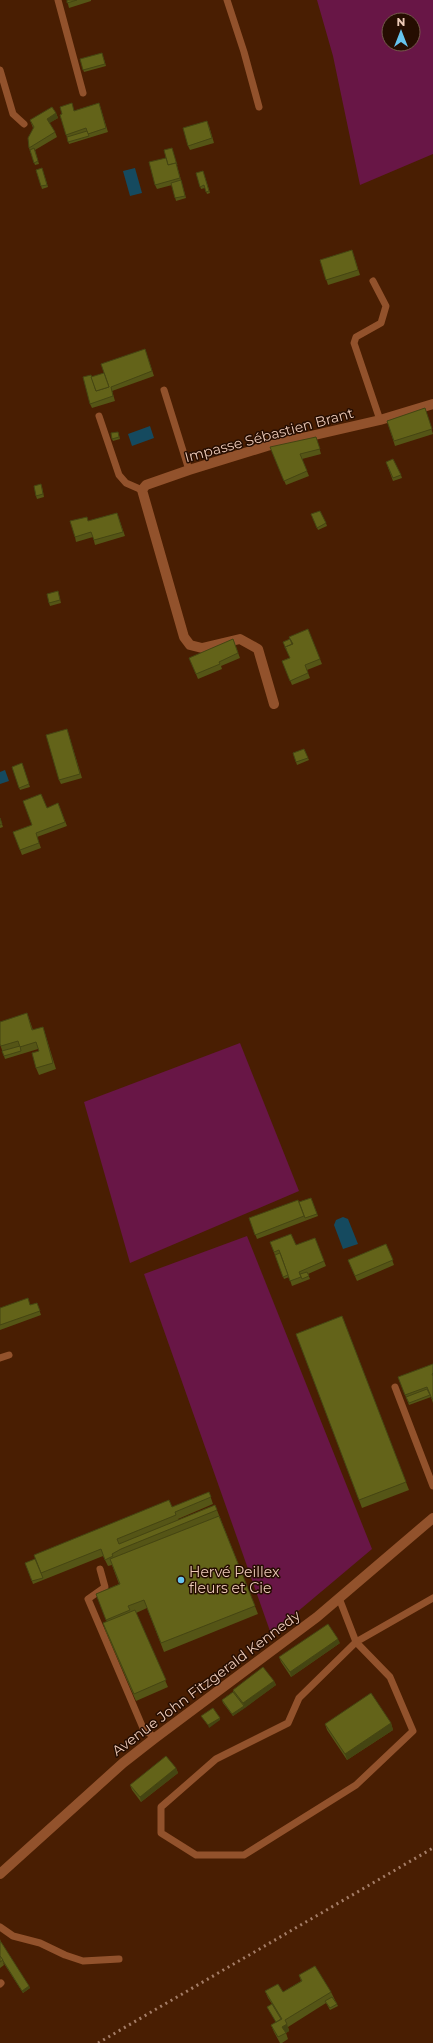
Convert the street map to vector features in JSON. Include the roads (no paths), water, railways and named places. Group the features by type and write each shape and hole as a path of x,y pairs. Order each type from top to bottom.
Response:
{"street":[{"name":"Impasse Sébastien Brant","path":"142,490 146,485 188,470 268,446 380,420 433,404"},
{"path":"142,490 184,637 190,645 202,648 240,639 258,649 274,704"},
{"name":"Avenue John Fitzgerald Kennedy","path":"0,1874 118,1768 155,1738 311,1622 433,1518"}],"lane":[{"path":"58,0 84,93"},
{"path":"227,0 244,52 259,107"},
{"path":"0,70 13,114 24,124"},
{"path":"373,281 386,306 381,323 356,337 354,343 380,420"},
{"path":"164,390 188,470"},
{"path":"99,416 119,476 126,483 142,490"},
{"path":"0,1358 9,1355"},
{"path":"395,1387 433,1486"},
{"path":"100,1569 105,1587 88,1599 143,1728 155,1738"},
{"path":"339,1598 356,1642 390,1677 413,1730 356,1785 244,1855 196,1855 161,1833 161,1807 216,1759 288,1723 299,1698 356,1642 433,1598"},
{"path":"0,1927 13,1936 40,1943 65,1955 83,1961 118,1959"}],"water":[{"path":"135,168 142,193 130,196 123,171"},
{"path":"150,426 154,438 132,446 128,434"},
{"path":"5,770 9,781 0,784 0,772"},
{"path":"343,1217 348,1219 358,1244 343,1249 334,1225 336,1220"}],"railway":[{"path":"98,2043 433,1848"}],"place":[{"name":"Hervé Peillex fleurs et Cie","path":"181,1580"}]}
